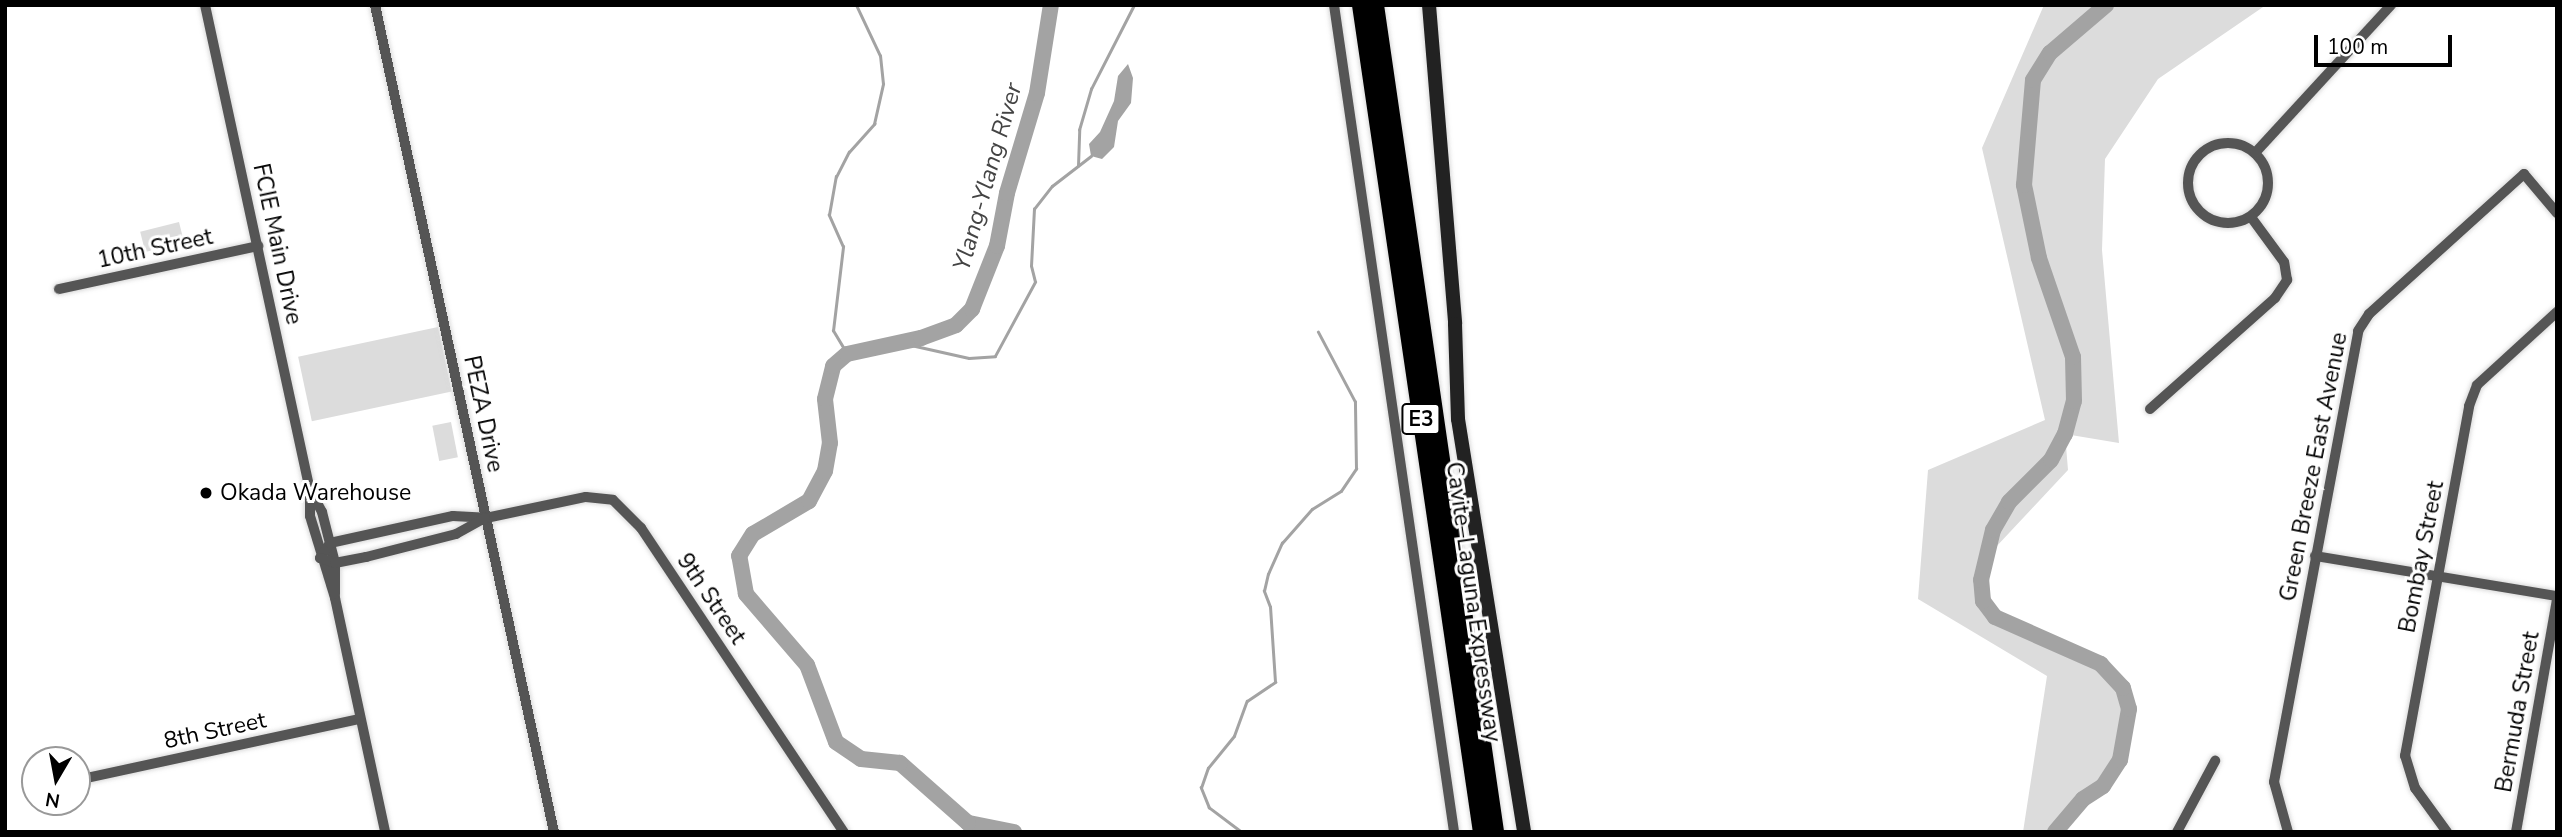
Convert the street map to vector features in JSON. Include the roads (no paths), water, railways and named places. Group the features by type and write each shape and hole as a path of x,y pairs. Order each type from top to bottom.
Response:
{"highway":[{"name":"Cavite–Laguna Expressway","path":"1361,5 1482,832"},
{"name":"Cavite–Laguna Expressway","path":"1375,5 1495,832"}],"street":[{"name":"FCIE Main Drive","path":"205,5 310,490 310,516 320,558 335,598 384,832"},
{"name":"PEZA Drive","path":"375,5 554,832"},
{"path":"1334,5 1454,832"},
{"path":"1429,5 1455,324 1458,419 1524,832"},
{"path":"2255,153 2391,5"},
{"path":"2230,143 2255,153 2268,174 2269,186 2266,198 2251,217 2224,224 2211,220 2191,201 2187,187 2188,173 2203,151 2230,143"},
{"name":"Green Breeze East Avenue","path":"2288,832 2274,782 2358,331 2369,314 2524,174 2557,213"},
{"path":"2150,409 2275,298 2287,280 2284,262 2251,217"},
{"name":"10th Street","path":"59,289 258,246"},
{"name":"Bombay Street","path":"2447,832 2415,788 2405,756 2437,575 2477,384 2557,313"},
{"name":"FCIE Main Drive","path":"310,490 322,512 335,563 335,598"},
{"name":"9th Street","path":"330,543 453,516 486,518 586,497 613,500 622,507 844,832"},
{"name":"9th Street","path":"335,563 456,534 486,518"},
{"path":"330,543 320,558 335,563"},
{"path":"2315,556 2437,575 2557,598"},
{"name":"Bermuda Street","path":"2516,832 2557,598"},
{"name":"8th Street","path":"91,777 360,719"},
{"path":"2177,832 2215,761"}],"waterway":[{"path":"847,354 833,331 843,247 829,215 836,177 849,152 874,124 883,84 880,56 856,5"},
{"name":"Ylang-Ylang River","path":"1014,832 968,823 900,763 861,759 836,742 807,665 746,594 739,556 753,534 809,501 825,471 830,443 825,399 833,366 847,354 921,338 956,325 972,309 997,246 1007,193 1037,93 1051,5"},
{"path":"1078,166 1079,130 1091,89 1134,5"},
{"path":"2055,832 2083,799 2103,786 2120,760 2129,709 2123,688 2101,664 1995,617 1983,601 1981,580 1993,530 2009,502 2051,460 2065,434 2074,401 2073,357 2039,258 2024,185 2033,80 2050,53 2106,5"},
{"path":"881,346 911,345 969,358 995,356 1035,282 1031,266 1034,209 1052,186 1091,156"},
{"path":"1241,832 1209,808 1201,788 1208,768 1234,736 1247,701 1275,682 1270,607 1264,591 1268,574 1282,543 1312,509 1341,491 1356,469 1355,402 1318,332"}],"place":[{"name":"Okada Warehouse","path":"206,493"}]}
